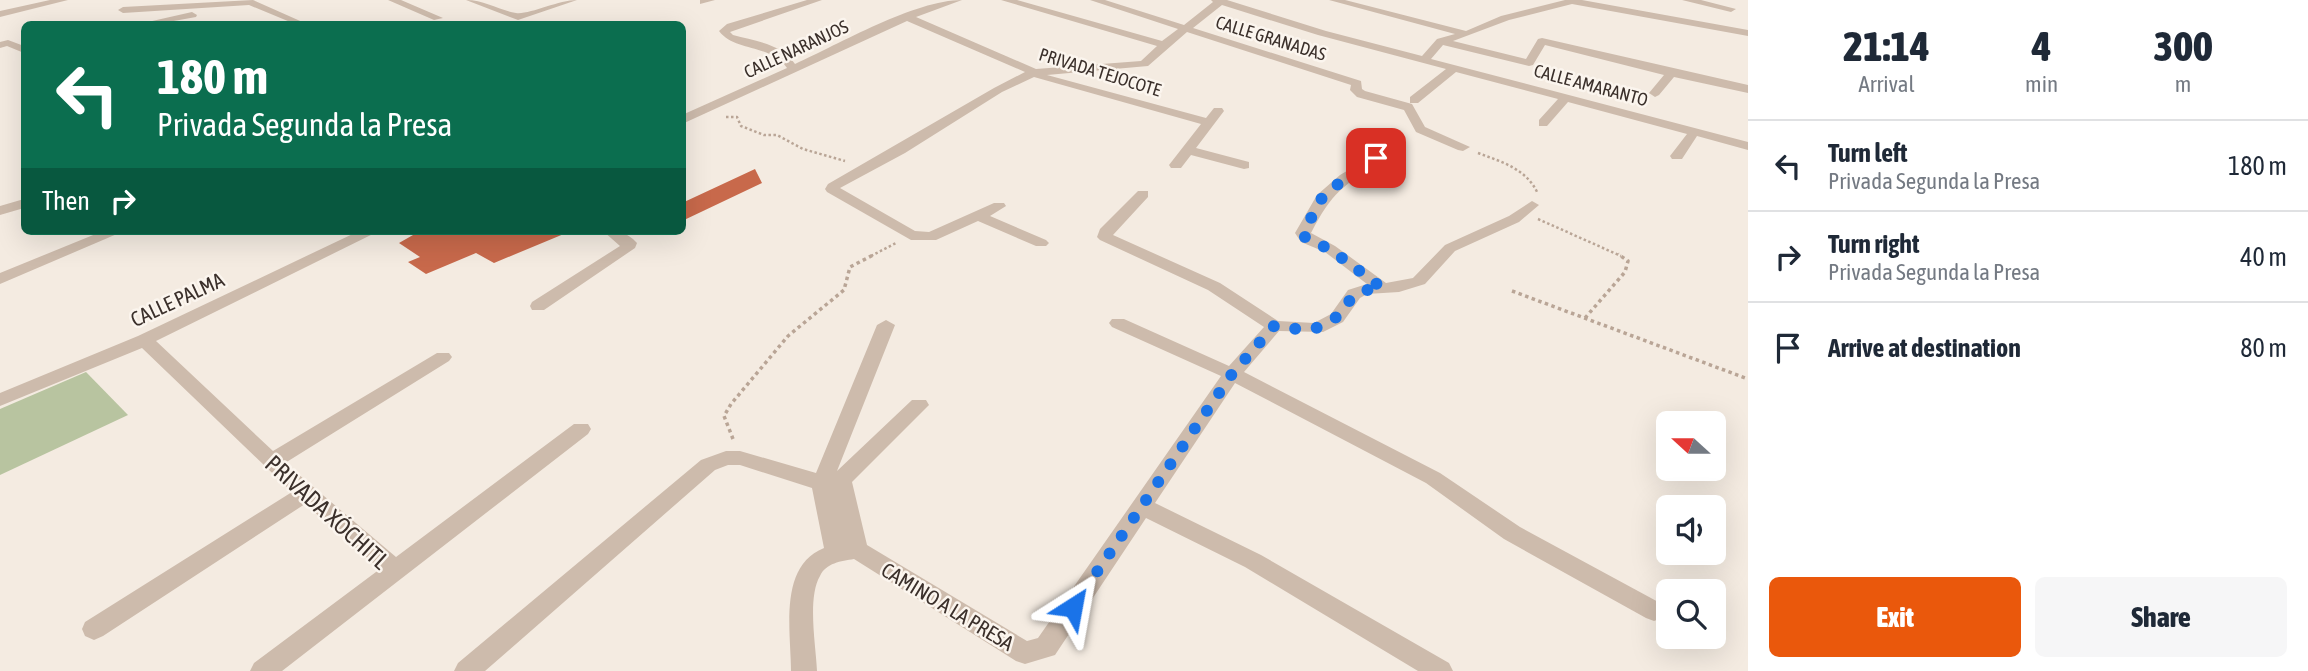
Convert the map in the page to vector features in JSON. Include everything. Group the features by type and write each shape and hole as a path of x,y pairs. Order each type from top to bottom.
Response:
{"street":[{"path":"0,14 63,0"},
{"path":"393,0 438,18"},
{"path":"471,0 518,17 572,0"},
{"path":"793,70 785,57 772,50 729,37 724,31 731,26 817,0"},
{"name":"CALLE NARANJOS","path":"686,119 907,17 957,0"},
{"path":"1006,0 1164,45"},
{"name":"CALLE GRANADAS","path":"1095,0 1357,83 1356,90 1361,94 1408,107 1420,130 1463,147"},
{"path":"999,206 931,237 911,235 832,189 835,184 1033,73 1144,64 1219,0"},
{"name":"CALLE AMARANTO","path":"1219,0 1322,33 1748,146"},
{"path":"1334,0 1462,33"},
{"path":"1686,0 1735,7 1724,29"},
{"path":"123,10 253,1 296,21"},
{"path":"158,21 253,1"},
{"path":"1425,59 1441,41 1473,32 1505,18 1572,1 1748,33"},
{"name":"PRIVADA TEJOCOTE","path":"907,17 1033,73 1208,122"},
{"path":"1441,41 1529,63 1542,41 1748,89"},
{"path":"1414,100 1457,67"},
{"path":"1655,93 1671,73"},
{"path":"1543,123 1566,97"},
{"path":"1176,165 1218,111"},
{"path":"1677,156 1695,131"},
{"path":"1188,150 1244,166"},
{"path":"1376,158 1345,178 1322,198 1303,233 1306,239 1343,257 1382,288"},
{"path":"1143,194 1105,232 1105,237 1241,303 1274,326 1317,328 1337,317 1354,294 1364,289 1399,287 1419,281 1450,248 1527,209"},
{"path":"0,211 21,204"},
{"path":"978,216 1041,243"},
{"path":"0,279 106,235"},
{"name":"CALLE PALMA","path":"0,400 144,340 363,235"},
{"path":"538,306 627,248 629,243 620,235"},
{"path":"1118,323 1232,374 1433,478 1512,533 1654,611"},
{"path":"846,551 822,483 886,325"},
{"name":"CAMINO A LA PRESA","path":"846,551 1025,653 1046,647 1232,374 1274,326"},
{"name":"PRIVADA XÓCHITL","path":"144,340 271,462 395,569 263,671"},
{"path":"271,462 443,357"},
{"path":"846,551 841,480 919,405"},
{"path":"395,569 581,429"},
{"path":"467,671 708,465 726,458 740,458 822,483"},
{"path":"94,629 306,493"},
{"path":"1141,506 1253,561 1440,671"},
{"path":"804,671 803,589 812,567 846,551"}],"path":[{"path":"686,119 704,121 722,116 737,117 741,126 764,135 776,135 803,149 814,150 836,159 876,162"},
{"path":"1463,147 1528,177 1538,193 1527,209 1614,251 1628,261 1625,272 1585,318"},
{"path":"740,458 724,416 731,404 788,336 844,290 850,267 911,235"},
{"path":"1512,290 1748,379"}],"green space":[{"path":"86,372 128,415 0,475 0,409"}],"building":[{"path":"755,169 762,183 686,219 686,201"},
{"path":"413,235 561,235 494,263 476,253 426,274 408,262 420,257 399,243"}],"route":[{"path":"1073,607 1232,374 1262,338 1274,326 1317,328 1337,317 1354,294 1364,289 1382,288 1343,257 1303,236 1322,198 1345,178 1376,158"}]}
